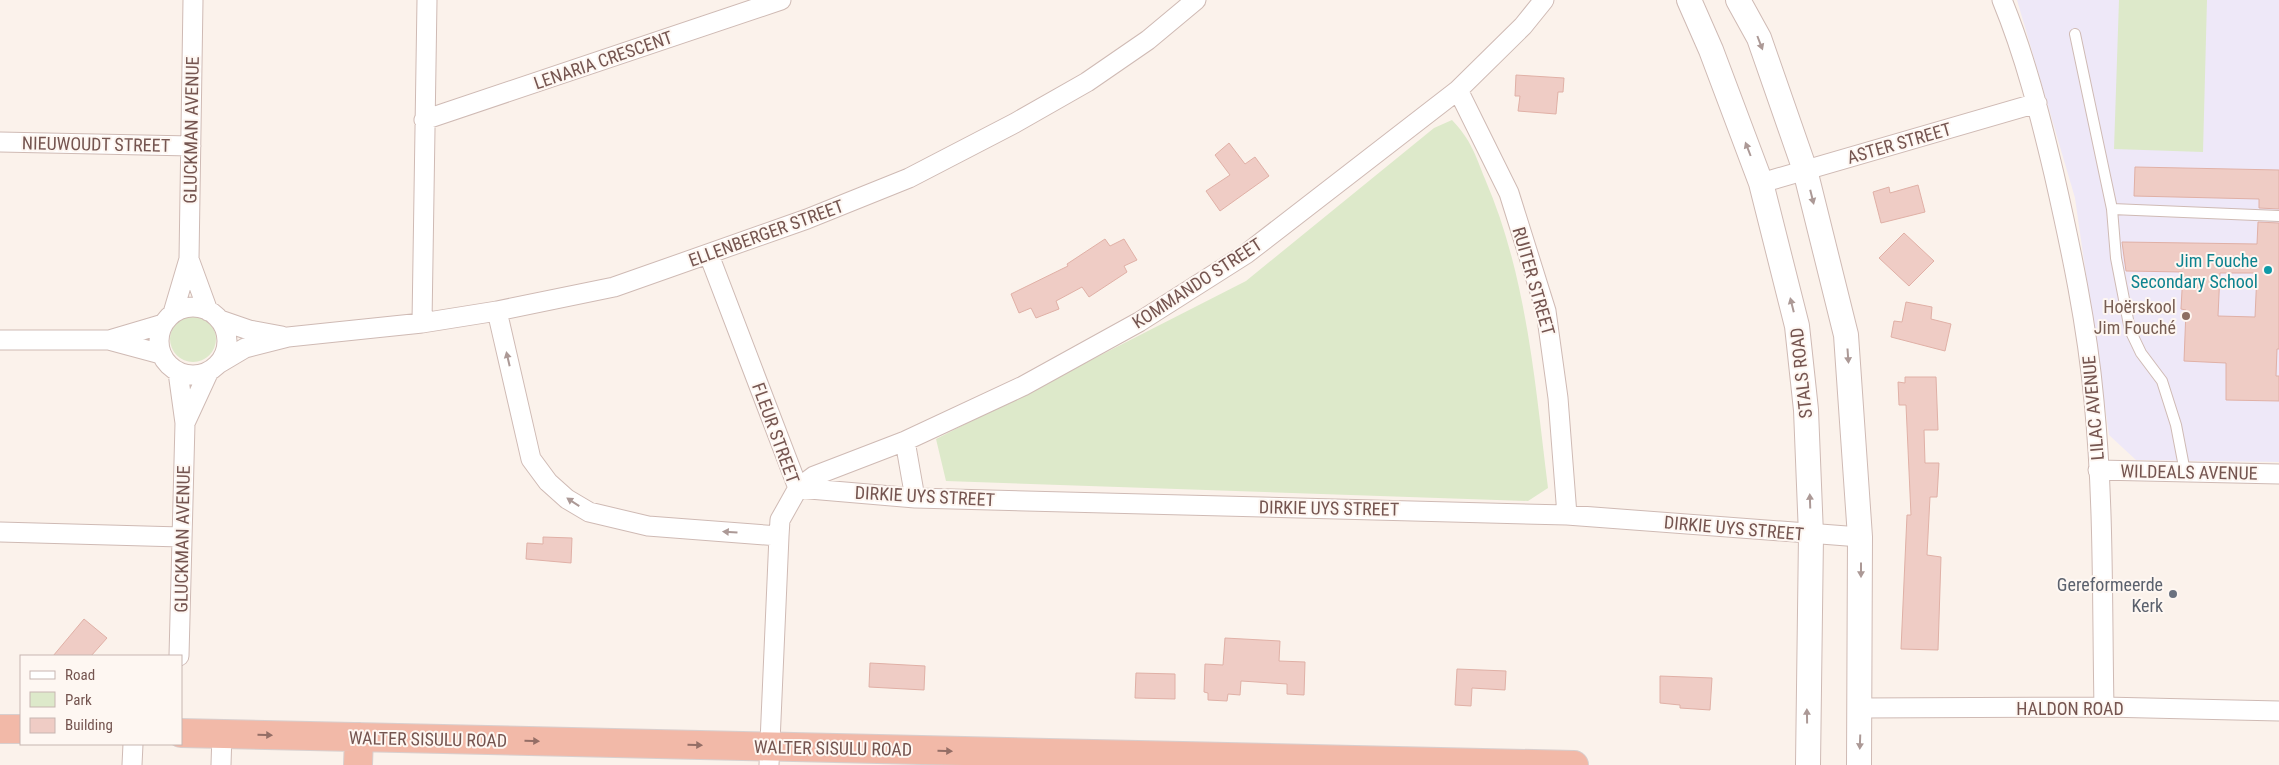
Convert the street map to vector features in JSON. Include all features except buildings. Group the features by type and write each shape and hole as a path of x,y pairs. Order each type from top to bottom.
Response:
{"highway":[{"path":"0,729 20,729"},
{"name":"WALTER SISULU ROAD","path":"182,733 359,737 595,754 1574,765"},
{"path":"358,765 359,737"}],"street":[{"name":"GLUCKMAN AVENUE","path":"168,318 189,259 193,0"},
{"path":"422,323 424,120 428,0"},
{"name":"LENARIA CRESCENT","path":"424,120 781,0"},
{"name":"ELLENBERGER STREET","path":"214,367 245,348 288,337 422,323 498,311 614,287 708,255 909,178 980,141 1087,82 1148,40 1196,0"},
{"name":"KOMMANDO STREET","path":"798,488 814,476 905,441 1023,386 1139,322 1246,254 1458,90 1523,26 1544,0"},
{"name":"STALS ROAD","path":"1689,0 1711,50 1761,183 1797,326 1806,410 1811,535 1808,765"},
{"path":"1738,0 1758,38 1805,170 1846,335 1860,537 1861,708 1859,765"},
{"name":"LILAC AVENUE","path":"2002,0 2037,103 2083,312 2094,401 2098,470 2104,707"},
{"name":"RUITER STREET","path":"1458,90 1509,193 1546,311 1558,398 1567,514"},
{"name":"ASTER STREET","path":"1761,183 2037,103"},
{"name":"NIEUWOUDT STREET","path":"0,142 191,146"},
{"name":"FLEUR STREET","path":"708,255 798,488 780,520 770,756"},
{"name":"GLUCKMAN AVENUE","path":"189,259 214,315"},
{"path":"109,340 168,318 190,307 214,315 225,330 227,342 224,354 214,367 196,375 178,372 168,364 161,354 158,339 168,318"},
{"path":"498,311 531,459 548,482 567,499 589,512 648,526 779,536"},
{"name":"ELLENBERGER STREET","path":"214,315 249,330 288,337"},
{"path":"0,340 109,340 161,354"},
{"name":"GLUCKMAN AVENUE","path":"185,422 214,367"},
{"name":"GLUCKMAN AVENUE","path":"178,372 185,422 181,537 180,655"},
{"path":"905,441 916,498"},
{"name":"WILDEALS AVENUE","path":"2098,470 2279,474"},
{"name":"DIRKIE UYS STREET","path":"798,488 916,498 1567,514 1811,535 1860,537"},
{"path":"0,532 181,537"},
{"name":"HALDON ROAD","path":"1861,708 2104,707 2279,711"},
{"path":"221,765 222,734"},
{"path":"132,765 133,745"}],"lane":[{"path":"2075,34 2112,210 2116,258 2130,330 2141,353 2162,381 2176,425 2185,472"},
{"path":"2112,210 2279,216"}],"shaded area":[{"name":"Hoërskool Jim Fouché","path":"2017,0 2279,0 2279,462 2136,460 2109,435 2075,198"}],"green space":[{"path":"2119,0 2207,0 2203,152 2114,149"},
{"path":"1452,120 1464,134 1475,155 1499,216 1511,254 1527,331 1548,488 1528,501 946,481 936,439 1246,281 1434,128"},
{"path":"193,316 206,320 212,326 216,339 212,352 206,358 193,362 180,358 174,352 170,339 174,326 180,320"}],"place":[{"name":"Jim Fouche Secondary School","path":"2268,270"},
{"name":"Hoërskool Jim Fouché","path":"2186,316"},
{"name":"Gereformeerde Kerk","path":"2173,594"}]}
